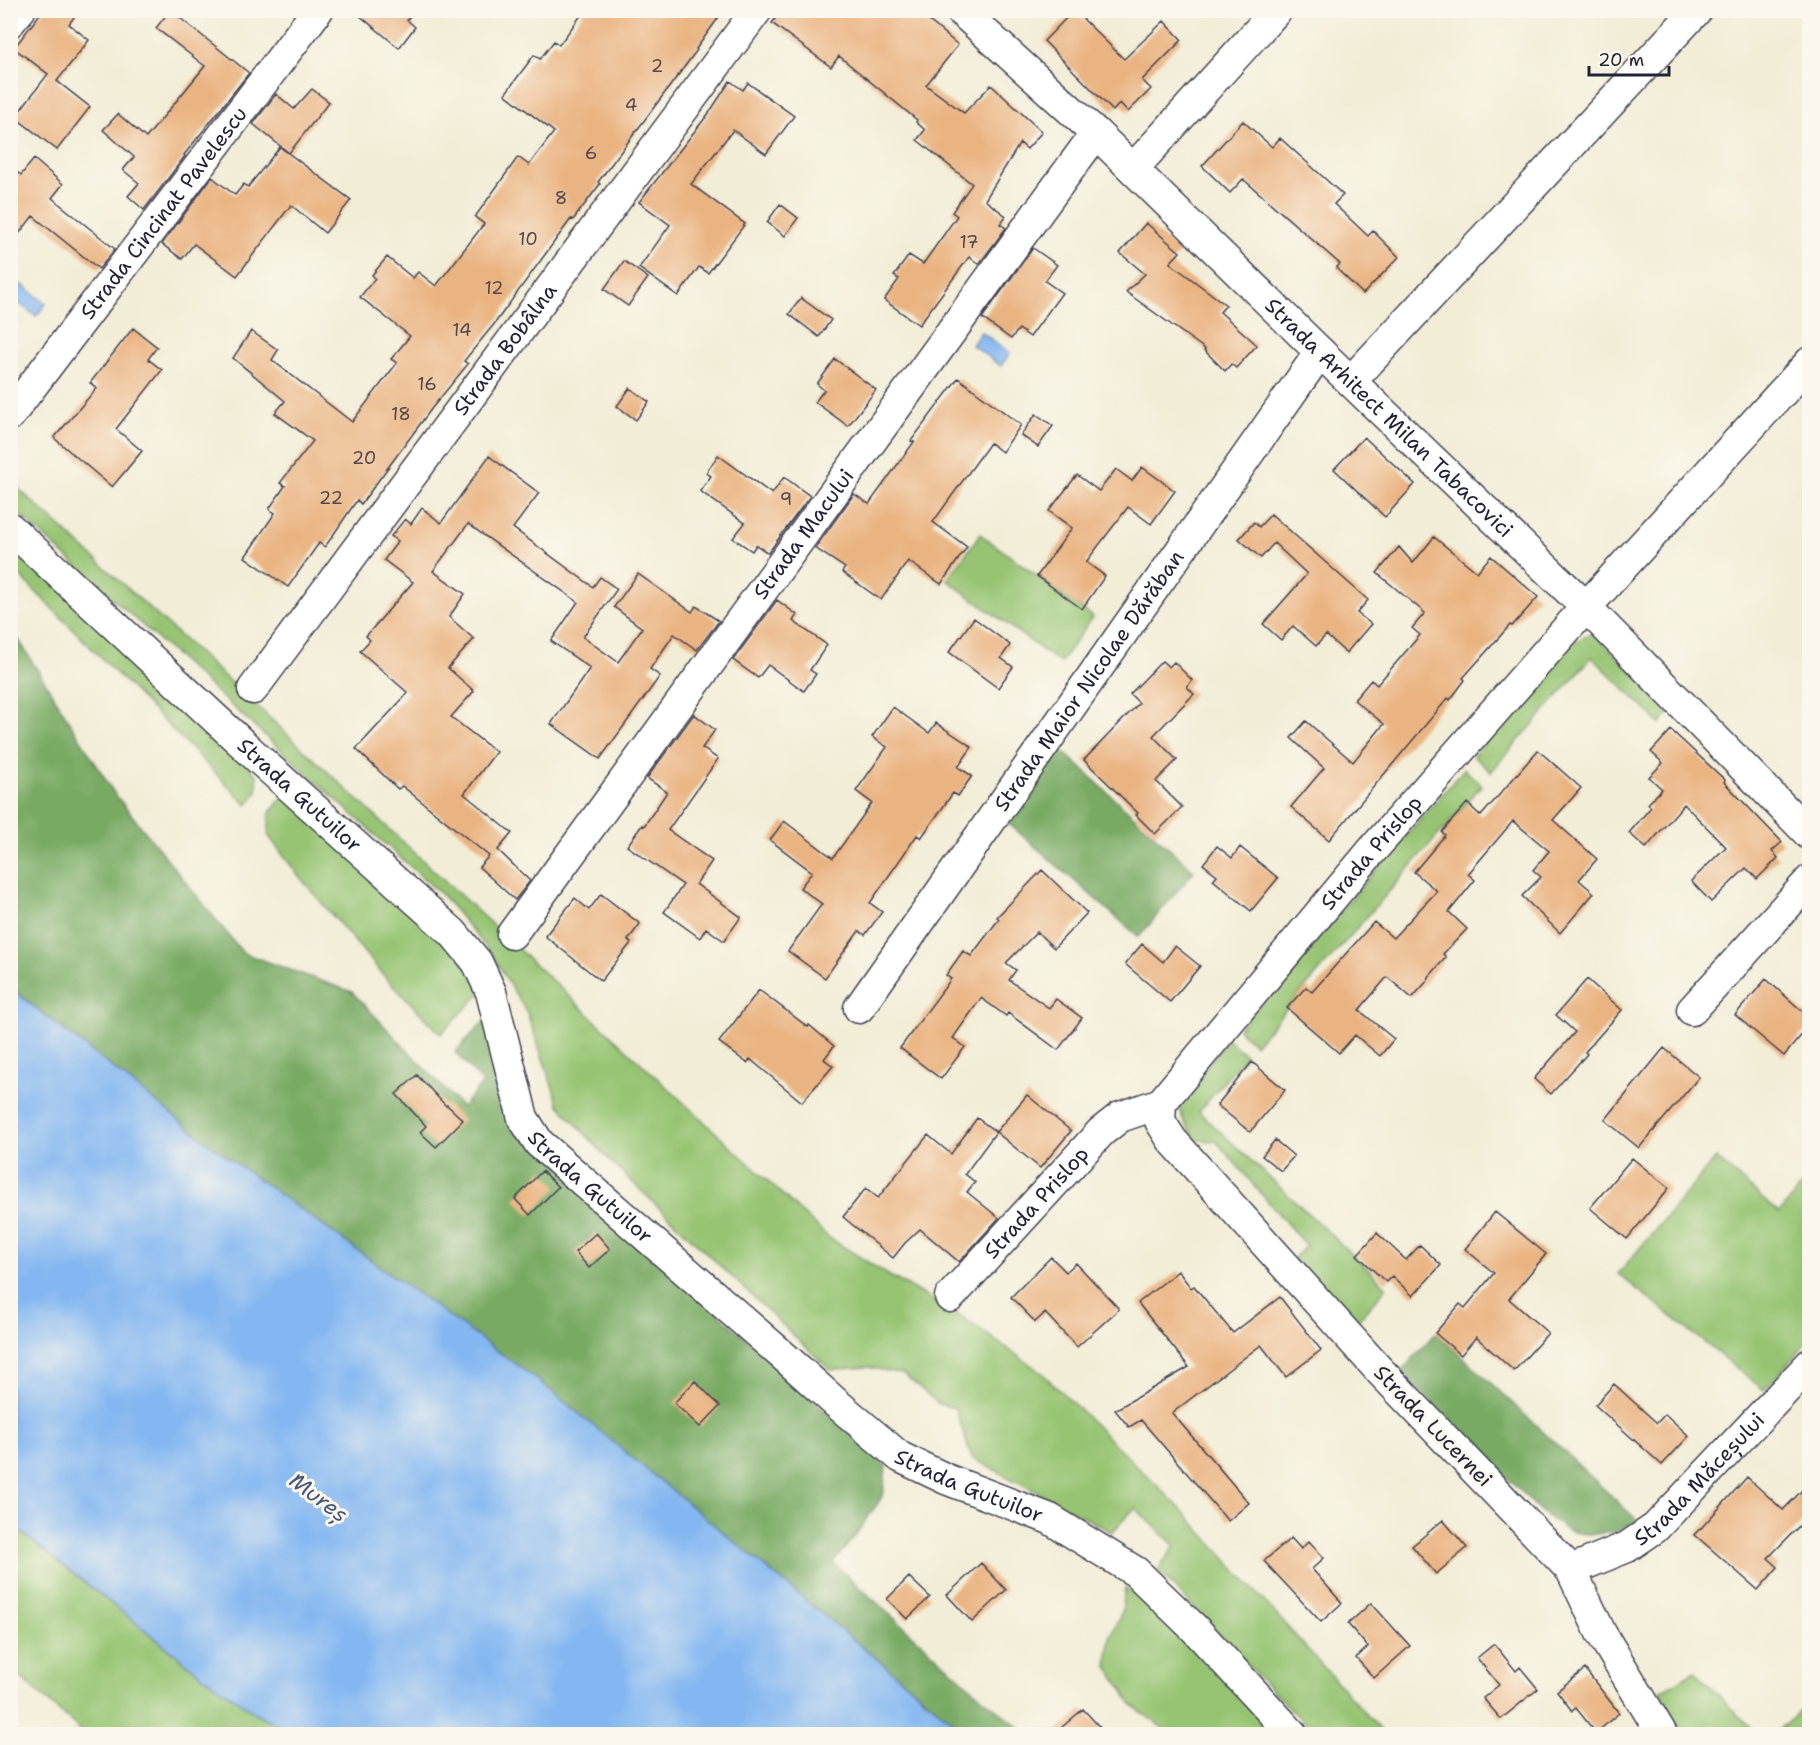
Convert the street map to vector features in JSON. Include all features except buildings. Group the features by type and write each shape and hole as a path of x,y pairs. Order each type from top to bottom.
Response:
{"street":[{"path":"10,22 20,10"},
{"name":"Strada Cincinat Pavelescu","path":"10,416 318,10"},
{"name":"Strada Bobâlna","path":"253,689 757,10"},
{"name":"Strada Arhitect Milan Tabacovici","path":"960,10 1096,133 1586,607 1808,831"},
{"path":"1133,169 1277,10"},
{"path":"1351,381 1697,10"},
{"name":"Strada Macului","path":"512,934 1096,133"},
{"name":"Strada Maior Nicolae Dărăban","path":"860,1008 1320,352"},
{"name":"Strada Prislop","path":"950,1297 1101,1132 1120,1117 1161,1103 1369,854 1586,607 1809,362"},
{"name":"Strada Gutuilor","path":"10,528 261,761 453,933 477,962 491,993 523,1118 539,1143 900,1457 946,1479 1050,1519 1136,1572 1196,1630 1292,1734"},
{"path":"1692,1010 1809,880"},
{"name":"Strada Lucernei","path":"1161,1103 1160,1121 1172,1140 1380,1371 1571,1570 1601,1633 1662,1734"},
{"name":"Strada Măceșului","path":"1571,1570 1627,1547 1655,1528 1809,1364"}],"green space":[{"path":"10,481 273,721 828,1237 888,1275 956,1313 1041,1372 1180,1508 1384,1734 1317,1734 1273,1692 1158,1570 1175,1546 1135,1508 1112,1532 972,1458 955,1408 939,1404 903,1374 868,1367 830,1370 610,1161 559,1105 527,1013 491,953 443,896 11,507"},
{"path":"980,534 1093,617 1060,663 947,580"},
{"path":"10,539 257,775 257,792 247,805 11,567"},
{"path":"10,626 114,793 243,953 352,992 462,1107 483,1083 455,1052 488,1017 510,1110 620,1224 886,1466 883,1496 833,1563 984,1699 1028,1734 968,1734 539,1381 212,1146 11,988"},
{"path":"1591,634 1672,710 1660,724 1592,657 1491,772 1473,756 1573,642"},
{"path":"1059,748 1194,871 1139,937 1008,823"},
{"path":"1464,769 1482,785 1255,1045 1238,1029"},
{"path":"287,792 440,928 483,991 441,1034 386,978 298,875 268,835 270,812"},
{"path":"1228,1039 1246,1055 1199,1112 1387,1287 1354,1325 1293,1259 1306,1246 1216,1141 1197,1140 1184,1122 1180,1102"},
{"path":"1716,1158 1779,1213 1809,1177 1809,1340 1764,1390 1618,1274"},
{"path":"1435,1333 1638,1521 1619,1531 1589,1535 1568,1531 1541,1512 1401,1372"},
{"path":"10,1524 203,1676 257,1714 294,1734 85,1734 11,1669"},
{"path":"1125,1587 1155,1609 1282,1734 1171,1734 1133,1706 1107,1666 1110,1637 1122,1612"},
{"path":"1695,1671 1757,1734 1681,1734 1661,1691"},
{"path":"1809,1702 1809,1734 1775,1734"}],"water":[{"path":"16,284 23,285 46,304 36,316 13,299 11,291"},
{"path":"981,332 1010,353 1001,366 972,345"},
{"name":"Mureș","path":"10,988 212,1146 539,1381 968,1734 294,1734 257,1714 203,1676 11,1524"}]}
